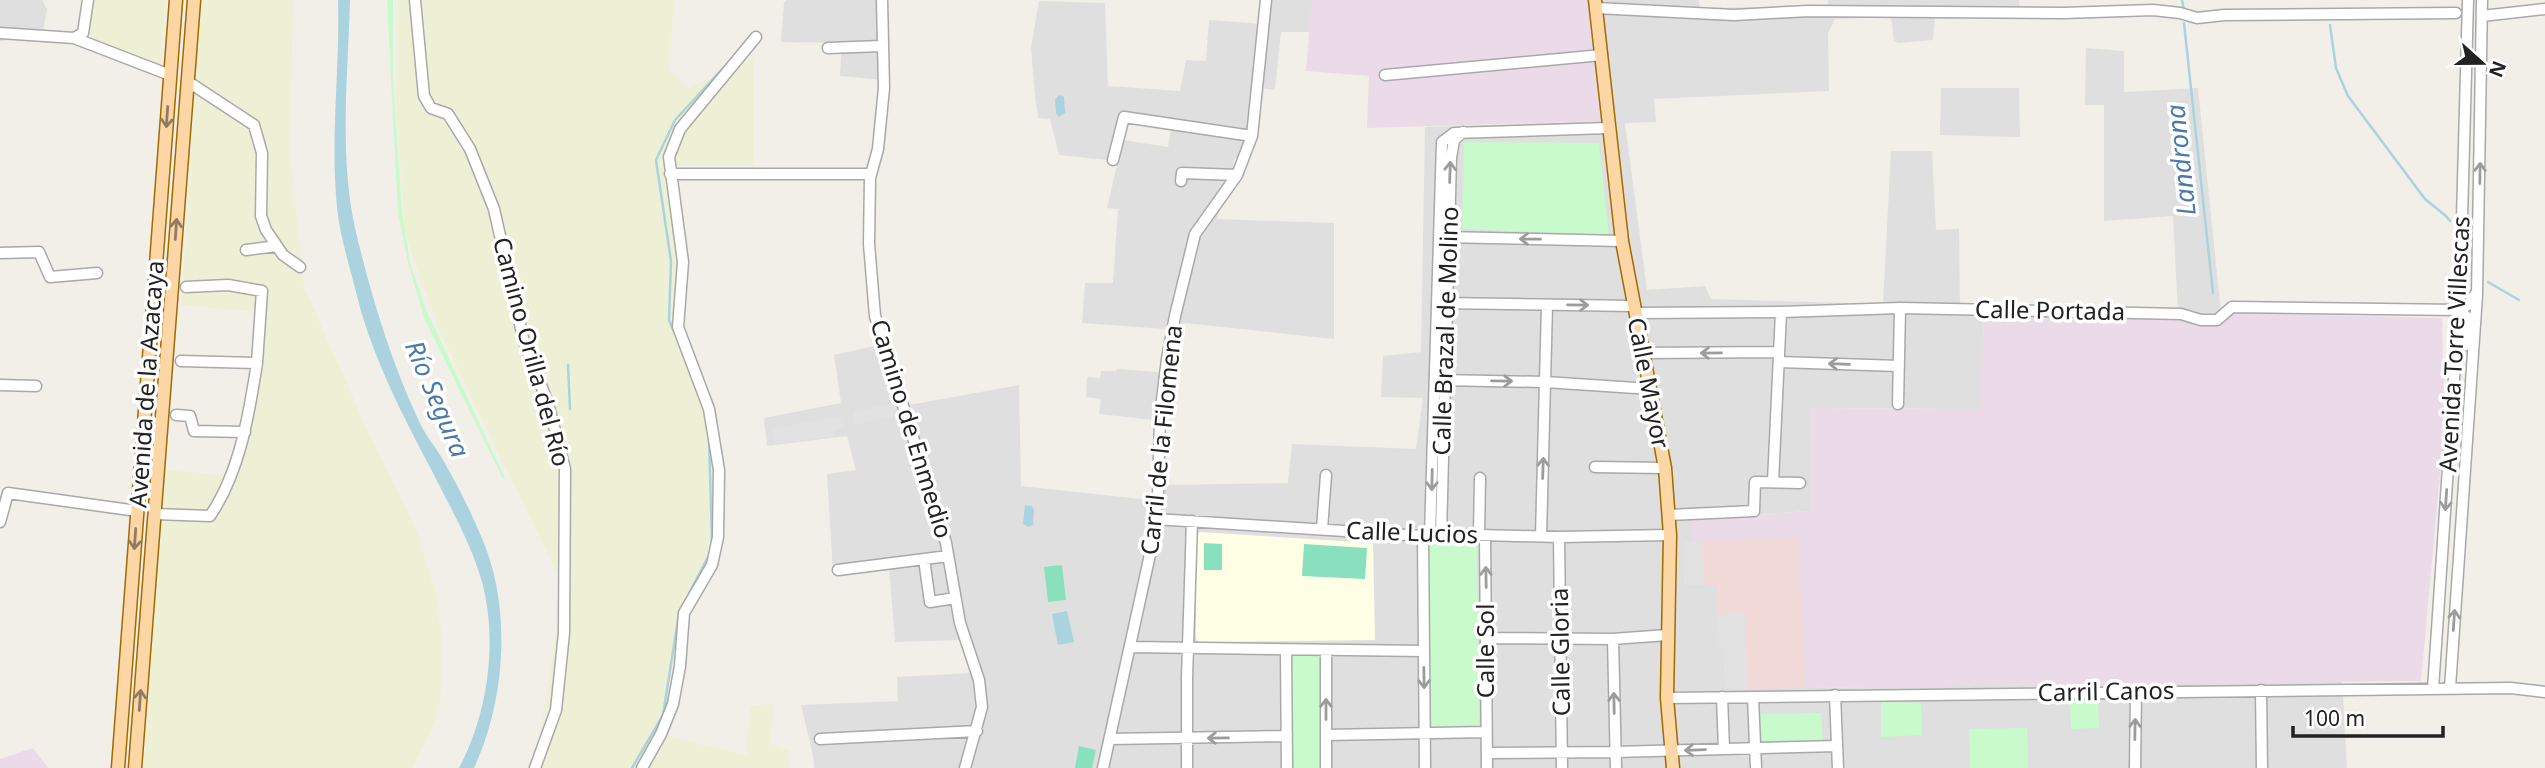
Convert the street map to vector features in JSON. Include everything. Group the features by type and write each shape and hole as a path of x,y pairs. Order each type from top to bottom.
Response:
{"main road":[{"name":"Avenida de la Azacaya","path":"118,768 176,0"},
{"name":"Avenida de la Azacaya","path":"135,768 194,0"},
{"name":"Calle Mayor","path":"1596,4 1622,241 1665,468 1670,535 1667,698 1673,768"}],"street":[{"path":"74,38 83,33 88,0"},
{"name":"Camino Orilla del Río","path":"415,0 424,96 431,108 448,114 470,149 494,209 524,342 548,403 565,469 564,632 556,710 535,768"},
{"name":"Camino de Enmedio","path":"881,0 884,88 878,149 871,174 869,244 875,316 921,459 948,556 960,623 979,680 982,707 965,768"},
{"name":"Carril de la Filomena","path":"1102,768 1147,571 1158,496 1160,416 1167,359 1195,234 1237,175 1252,136 1266,0"},
{"name":"Avenida Torre Villescas","path":"2433,688 2459,310 2468,0"},
{"name":"Avenida Torre Villescas","path":"2450,688 2477,292 2482,0"},
{"path":"1596,4 1734,15 1835,6 2009,6 2154,10 2197,18 2232,15 2456,13"},
{"path":"2482,16 2545,9"},
{"path":"0,33 74,38 170,75"},
{"path":"642,768 661,734 673,704 680,666 684,613 712,565 718,537 719,470 709,408 678,327 682,262 668,157 680,130 756,37"},
{"path":"828,48 883,46"},
{"path":"1385,75 1602,55"},
{"path":"187,81 254,125 262,153 261,216 283,255 300,267"},
{"path":"1113,160 1124,117 1252,136"},
{"path":"1425,768 1424,651 1439,380 1443,237 1440,148 1444,138 1463,132 1608,128"},
{"path":"1181,181 1182,173 1237,175"},
{"path":"670,174 871,174"},
{"path":"1443,237 1622,241"},
{"path":"246,250 277,246"},
{"path":"0,253 39,252 50,277 97,273"},
{"path":"155,514 210,516 226,485 245,432 257,363 262,291 228,285 186,287"},
{"path":"2470,396 2466,365 2467,317 2459,310 2468,305 2477,292"},
{"name":"Calle Portada","path":"1441,303 1634,310 1781,312 1900,309 2178,314 2201,320 2217,320 2232,307 2459,310"},
{"path":"1541,536 1547,305"},
{"path":"1898,404 1900,309"},
{"path":"1773,482 1781,312"},
{"path":"1642,353 1779,357 1899,366"},
{"path":"181,361 257,363"},
{"path":"1439,380 1545,382 1651,389"},
{"path":"0,385 36,386"},
{"path":"176,415 190,416 194,431 245,432"},
{"path":"1595,467 1665,468"},
{"path":"1322,529 1326,475"},
{"name":"Calle Sol","path":"1480,478 1487,638 1487,768"},
{"path":"1669,516 1754,511 1755,482 1800,482"},
{"path":"0,522 8,493 137,511"},
{"name":"Calle Lucios","path":"1154,519 1431,535 1670,535"},
{"path":"1187,768 1192,520"},
{"name":"Calle Gloria","path":"1559,537 1562,768"},
{"path":"838,570 948,556"},
{"path":"924,559 930,602 955,598"},
{"path":"1487,638 1613,639 1667,635"},
{"path":"1613,639 1616,768"},
{"path":"1131,647 1424,651"},
{"path":"1286,650 1287,768"},
{"path":"1326,650 1326,768"},
{"name":"Carril Canos","path":"1667,698 2433,688 2524,688 2545,692"},
{"path":"2261,690 2262,768"},
{"path":"2135,768 2136,691"},
{"path":"1835,695 1838,768"},
{"path":"1722,697 1724,750"},
{"path":"1753,697 1756,768"},
{"path":"820,739 977,731"},
{"path":"1326,735 1486,732"},
{"path":"1110,739 1287,736"},
{"path":"1487,753 1837,746"}],"shaded area":[{"path":"0,0 42,0 47,9 42,37 0,41"},
{"path":"94,0 166,0 161,65 88,36"},
{"path":"201,0 293,0 290,152 304,287 368,431 417,531 436,595 441,629 440,702 430,734 412,768 143,768 165,470 227,475 247,424 254,312 181,305"},
{"path":"398,0 674,0 669,70 688,89 753,56 753,165 676,166 683,262 678,327 699,389 719,470 718,537 706,576 684,613 680,666 662,735 746,755 750,706 774,703 770,743 790,751 789,768 534,768 564,588 438,328 405,234 396,101"},
{"path":"787,0 882,0 883,80 840,76 842,43 781,42 784,3"},
{"path":"1270,0 1312,0 1313,10 1310,32 1281,32 1275,90 1259,88"},
{"path":"1312,0 1595,0 1607,121 1367,128 1369,76 1306,71"},
{"path":"1595,0 1699,0 1700,8 1828,6 1828,0 2019,0 2021,17 1935,17 1933,40 1898,43 1894,40 1891,17 1835,19 1828,33 1829,91 1654,99 1656,122 1625,123 1647,290 1705,286 1711,299 1883,304 1891,151 1932,151 1936,230 1959,229 1960,306 1984,307 1982,409 1810,408 1810,511 1693,518 1799,537 1807,688 2342,681 2347,768 814,768 801,705 898,701 897,677 971,673 960,640 895,642 889,567 833,572 827,474 856,470 847,436 767,446 764,418 841,403 834,355 888,343 909,405 1019,385 1021,486 1159,501 1161,485 1288,483 1292,444 1416,449 1423,398 1381,397 1383,356 1421,352 1425,127 1607,121"},
{"path":"1039,1 1105,3 1108,86 1180,91 1186,60 1206,61 1209,20 1262,24 1244,160 1234,158 1232,175 1217,219 1334,223 1334,339 1185,323 1165,329 1082,323 1085,283 1113,283 1118,209 1107,208 1123,140 1168,147 1172,124 1124,117 1109,160 1059,155 1050,119 1038,118 1035,96 1031,48"},
{"path":"2086,48 2124,51 2124,92 2198,88 2221,313 2178,314 2173,216 2104,221 2104,105 2085,105"},
{"path":"1941,88 2019,88 2020,137 1940,135"},
{"path":"1984,307 2442,318 2445,420 2421,681 1806,688 1798,538 1693,542 1692,518 1810,511 1809,408 1981,409"},
{"path":"1117,369 1159,372 1153,420 1099,414 1101,399 1086,397 1087,377 1100,378 1101,371"},
{"path":"899,401 904,415 854,425 853,413"},
{"path":"841,416 844,428 834,430 835,436 774,444 771,429"},
{"path":"1200,532 1373,543 1375,640 1199,642 1196,639 1196,536"},
{"path":"1799,537 1806,688 1725,689 1723,647 1719,646 1717,585 1684,585 1683,543"},
{"path":"1702,541 1704,585 1684,585 1683,543"},
{"path":"1745,613 1747,689 1725,689 1723,647 1719,646 1717,615"},
{"path":"33,748 48,768 0,768 0,759"}],"green space":[{"path":"387,0 393,0 393,79 402,212 410,263 427,312 505,478 503,479 425,320 409,267 398,213"},
{"path":"1464,142 1599,143 1609,235 1462,229"},
{"path":"1477,541 1479,730 1430,731 1429,543"},
{"path":"1204,543 1222,544 1222,570 1204,570"},
{"path":"1304,544 1367,548 1365,579 1302,576"},
{"path":"1062,565 1066,600 1048,602 1044,567"},
{"path":"1291,654 1319,655 1321,768 1292,768"},
{"path":"2070,700 2098,700 2099,728 2071,729"},
{"path":"1881,702 1921,703 1922,735 1881,737"},
{"path":"1821,713 1823,741 1759,741 1758,714"},
{"path":"2027,728 2028,768 1970,768 1969,729"},
{"path":"1079,746 1096,750 1092,768 1075,768"}],"water":[{"path":"338,0 350,0 347,172 355,228 367,276 408,396 420,424 448,469 481,536 491,563 497,592 501,622 498,683 493,713 474,768 459,768 469,747 483,701 489,653 487,605 482,582 466,539 381,366 364,322 346,254 338,219 335,181"},
{"path":"1059,95 1064,97 1065,113 1059,117 1055,100"},
{"path":"1025,505 1032,506 1034,510 1033,525 1028,527 1023,524"},
{"path":"1067,611 1074,642 1058,645 1052,614"}],"waterway":[{"name":"Landrona","path":"2182,0 2184,10"},
{"name":"Landrona","path":"2184,23 2213,293"},
{"name":"Landrona","path":"2330,25 2336,68 2348,96 2425,199 2450,221"},
{"path":"675,334 669,320 671,261 656,160 675,120 725,66"},
{"name":"Landrona","path":"2488,282 2519,300"},
{"path":"568,365 570,409"},
{"path":"709,439 712,541"},
{"path":"685,601 708,557"},
{"path":"632,768 663,715 679,613"}],"water label":[{"name":"Río Segura","path":"437,399"}]}
